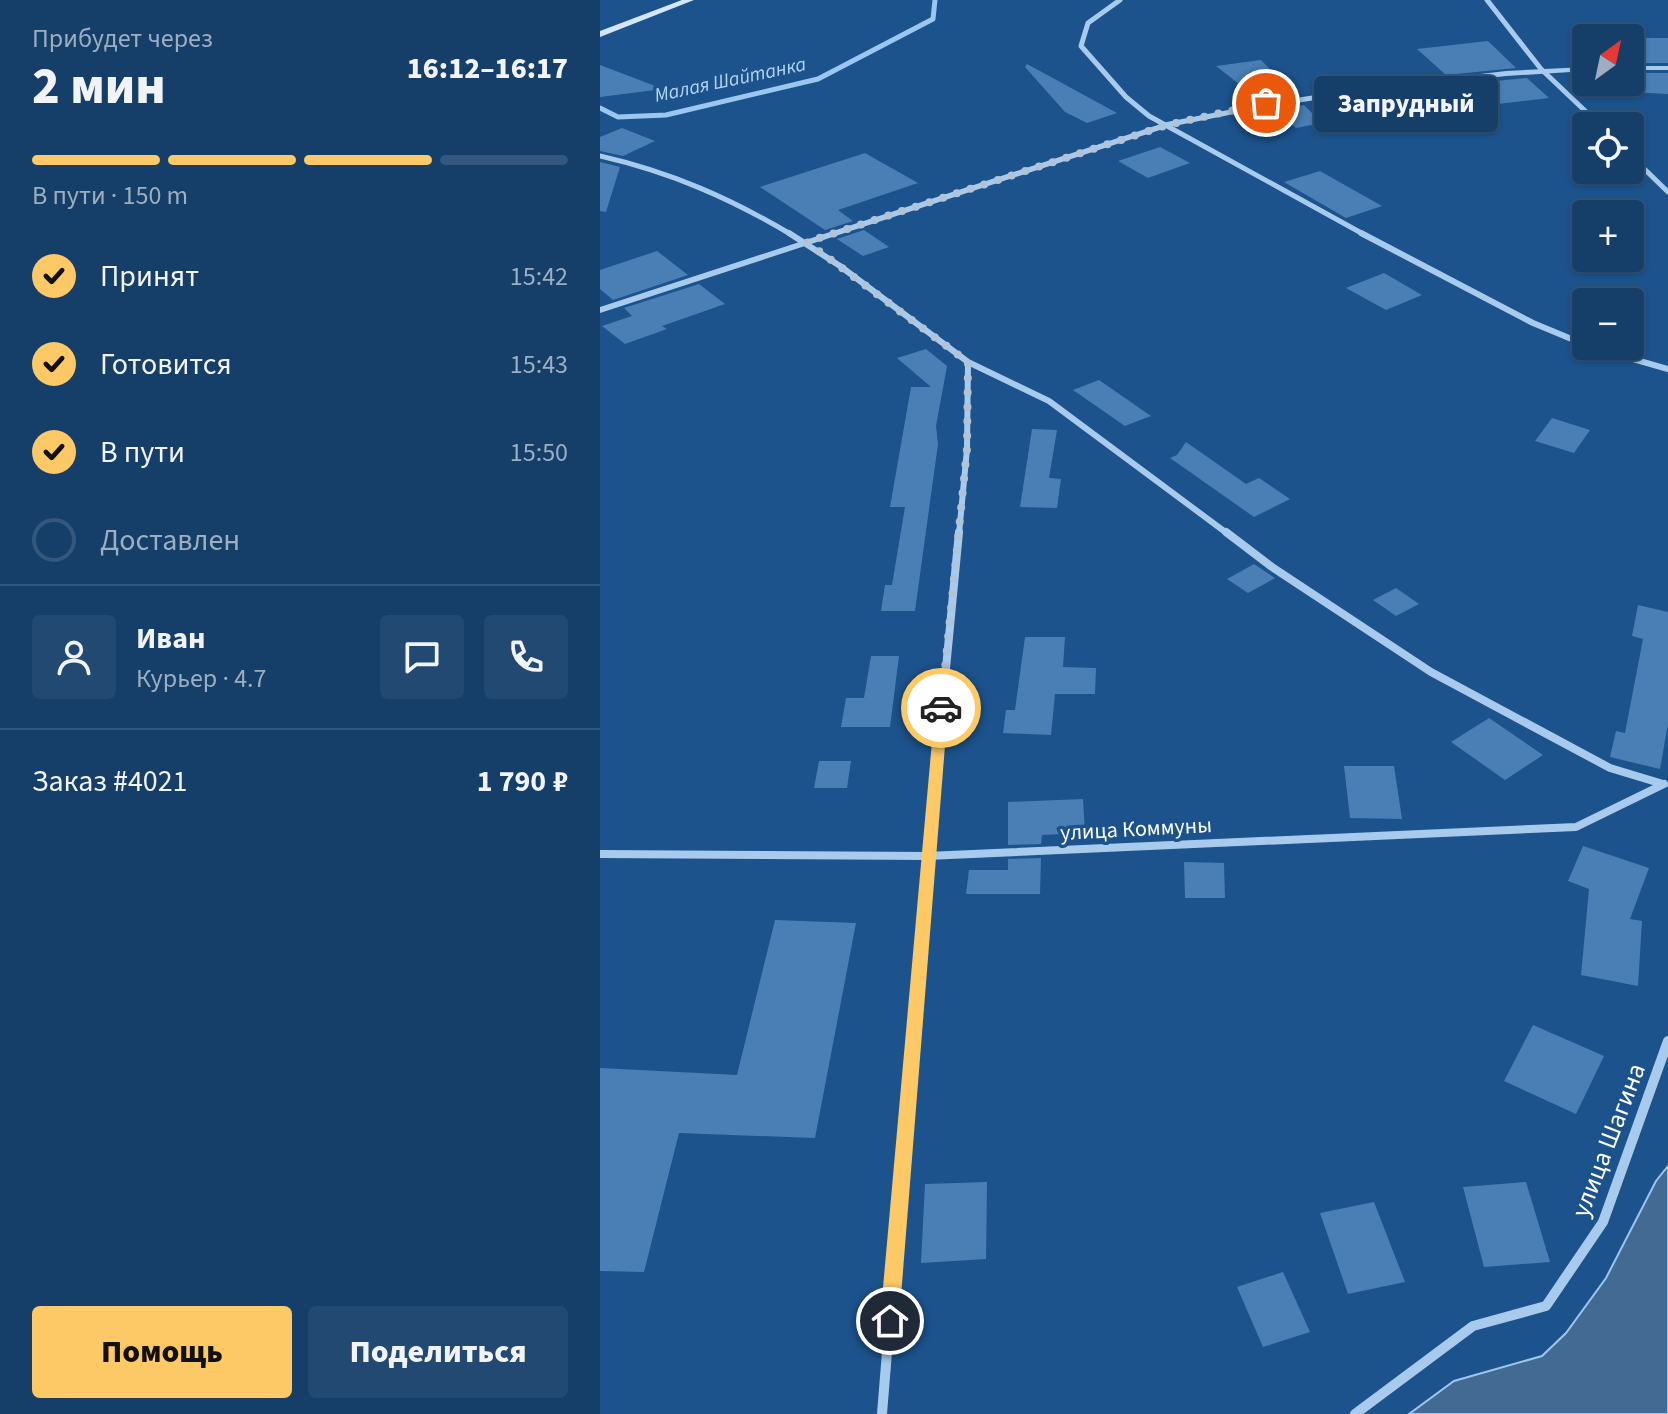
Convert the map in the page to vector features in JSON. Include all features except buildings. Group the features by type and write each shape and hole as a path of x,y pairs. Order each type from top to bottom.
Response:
{"main road":[{"path":"600,34 690,0"}],"street":[{"path":"1120,0 1089,17 1081,31 1081,46 1126,97 1149,116 1393,250 1533,323 1572,340"},
{"path":"1487,0 1541,69 1586,112"},
{"path":"1644,68 1668,68"},
{"path":"600,310 1167,125 1254,105 1541,69 1572,69"},
{"path":"600,156 675,174 712,189 807,242 968,362 1049,401 1272,567 1431,672 1610,768 1666,785"},
{"path":"1644,169 1668,192"},
{"path":"1636,360 1668,369"},
{"path":"882,1414 927,856 967,449 968,362"},
{"name":"улица Коммуны","path":"600,854 927,856 1576,827 1666,785"},
{"name":"улица Шагина","path":"1355,1414 1473,1326 1546,1306 1603,1222 1668,1041"}],"water":[{"path":"1668,1166 1668,1414 1409,1414 1454,1381 1542,1356 1566,1333 1606,1278 1656,1181"}],"waterway":[{"name":"Малая Шайтанка","path":"600,108 618,117 666,115 818,79 933,19 935,0"}],"way so far":[{"path":"941,708 967,449 968,362 807,242 1167,125 1266,103"}],"place":[{"name":"Запрудный","path":"1266,103"}],"route":[{"path":"890,1321 941,708"}]}
